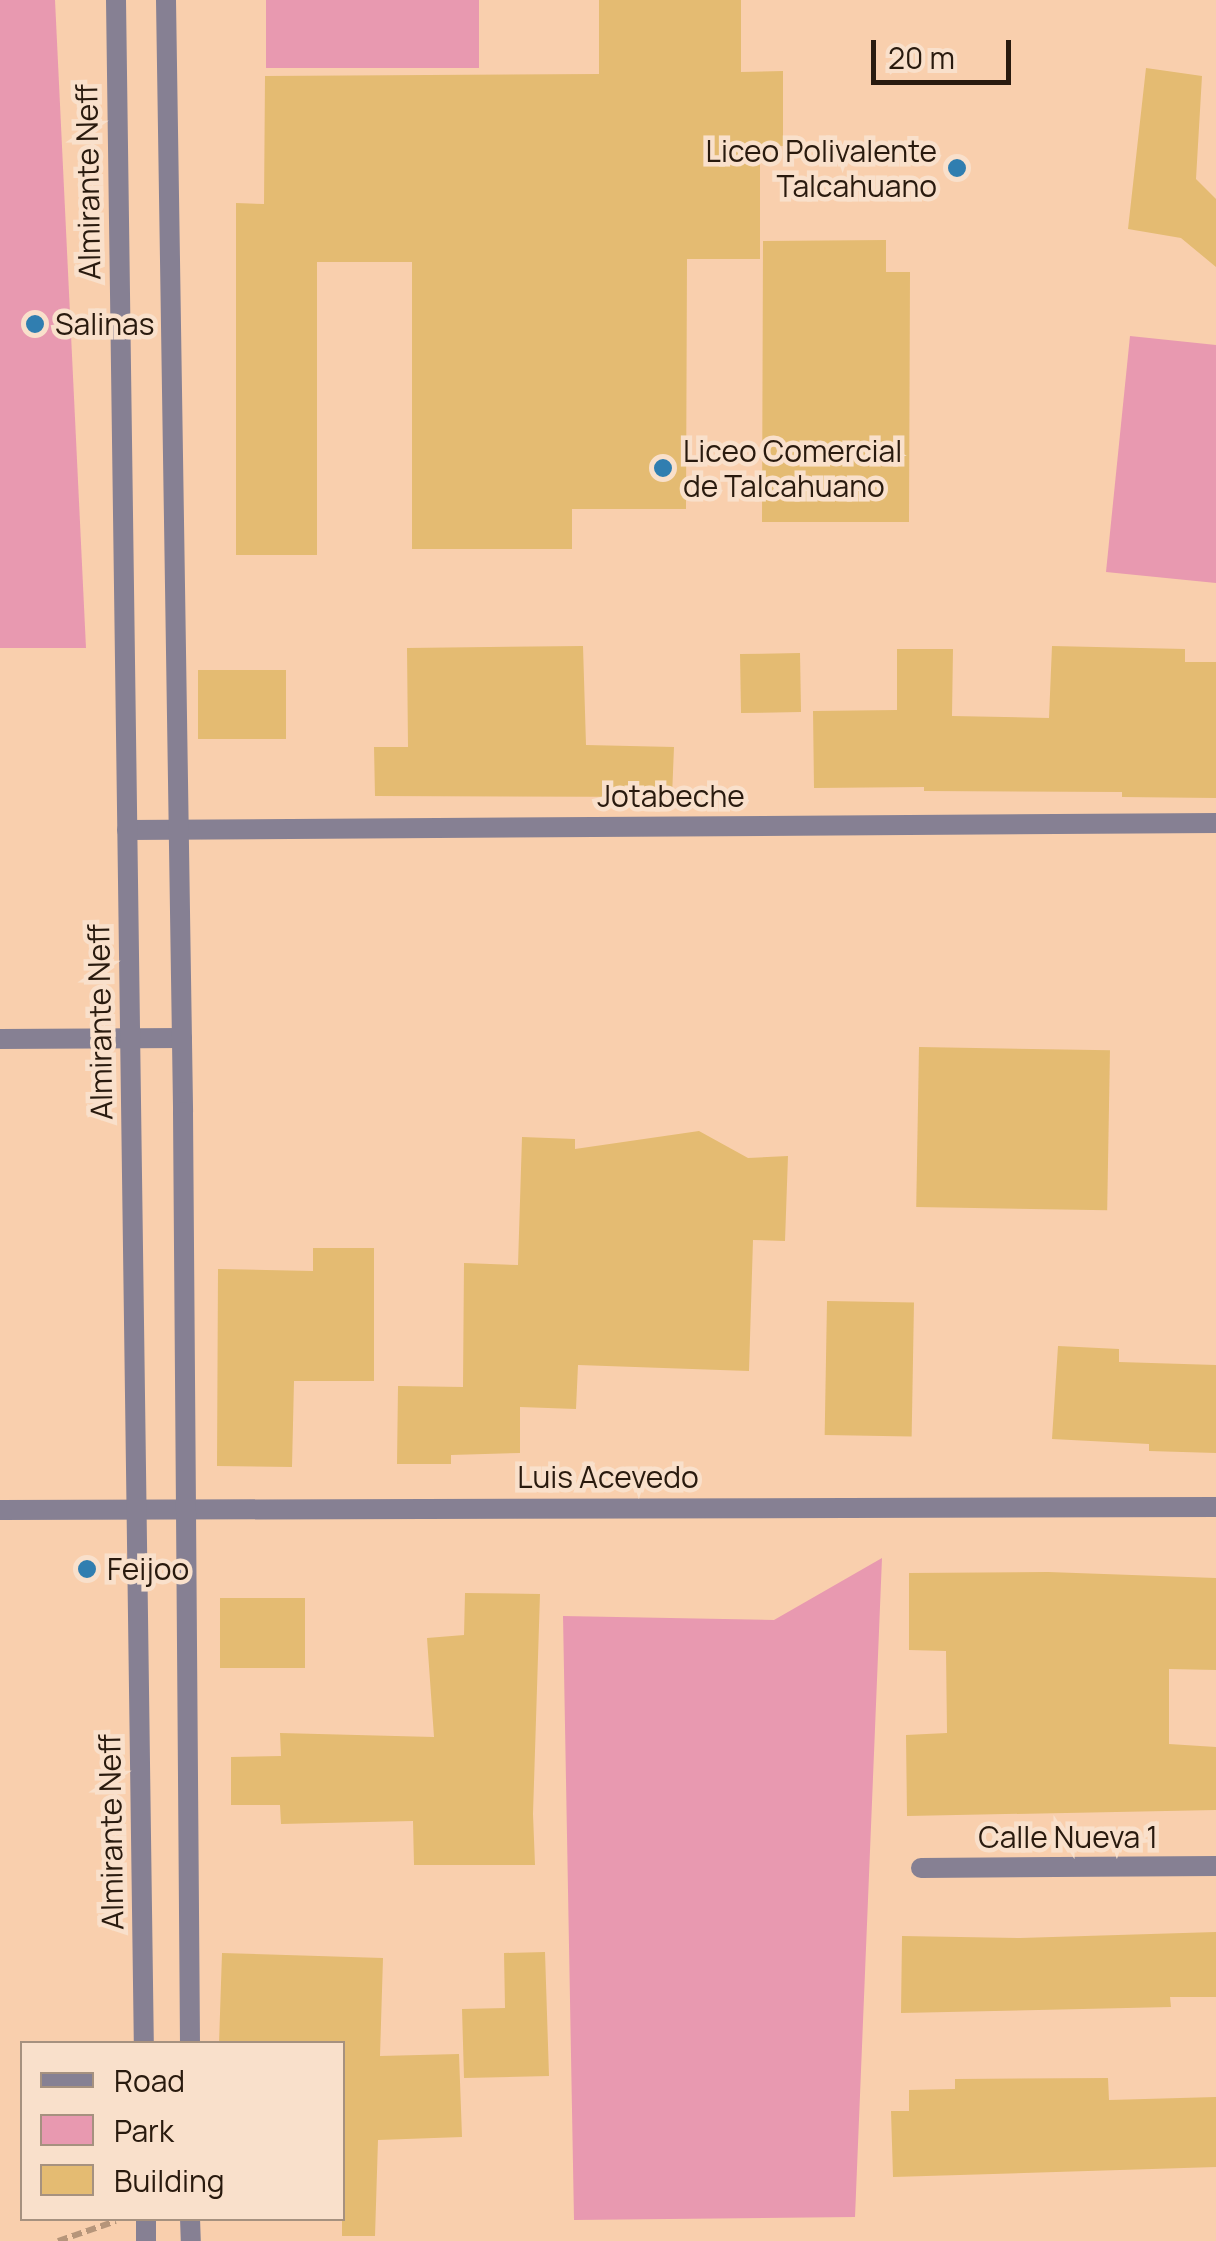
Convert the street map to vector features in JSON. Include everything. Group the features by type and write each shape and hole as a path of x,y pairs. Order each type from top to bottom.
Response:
{"street":[{"name":"Almirante Neff","path":"116,0 144,2041"},
{"path":"166,0 188,1508 190,2041"},
{"name":"Jotabeche","path":"127,830 1216,822"},
{"path":"0,1039 182,1038"},
{"name":"Luis Acevedo","path":"0,1510 1216,1507"},
{"name":"Calle Nueva 1","path":"921,1868 1216,1866"}],"path":[{"path":"58,2241 114,2221"}],"green space":[{"name":"Salinas","path":"0,0 55,0 86,648 0,648"},
{"path":"266,0 479,0 479,68 266,68"},
{"path":"1130,336 1216,345 1216,583 1106,572"},
{"path":"882,1558 855,2217 574,2220 563,1616 774,1620"}],"building":[{"path":"599,0 741,0 741,72 783,71 783,146 760,145 760,259 687,259 686,509 572,509 572,549 412,549 412,262 317,262 317,555 236,555 236,203 264,204 265,76 599,74"},
{"path":"1146,68 1202,76 1196,179 1216,199 1216,267 1181,238 1128,229"},
{"path":"886,240 886,272 910,272 909,522 762,522 763,241"},
{"path":"583,646 586,745 674,747 672,797 375,796 374,747 408,747 407,648"},
{"path":"1052,646 1185,649 1185,662 1216,662 1216,798 1122,797 1122,792 924,791 924,787 814,788 813,711 897,710 897,649 953,649 952,716 1049,718"},
{"path":"800,653 801,712 741,713 740,654"},
{"path":"198,670 286,670 286,739 198,739"},
{"path":"919,1047 1110,1050 1107,1210 916,1207"},
{"path":"699,1131 748,1158 788,1156 785,1241 753,1240 749,1371 578,1365 576,1409 520,1407 520,1453 451,1455 451,1464 397,1464 398,1386 463,1387 464,1263 518,1265 522,1137 575,1139 575,1149"},
{"path":"313,1248 374,1248 374,1381 294,1381 292,1467 217,1466 218,1269 313,1271"},
{"path":"827,1301 914,1303 912,1436 825,1435"},
{"path":"1058,1346 1119,1349 1119,1362 1216,1365 1216,1453 1149,1451 1149,1444 1052,1439"},
{"path":"1048,1572 1216,1578 1216,1670 1169,1669 1169,1744 1216,1747 1216,1810 907,1816 906,1735 947,1733 946,1651 909,1650 909,1573"},
{"path":"465,1593 540,1594 535,1865 414,1865 413,1821 281,1824 280,1805 231,1805 231,1757 281,1756 280,1733 434,1737 427,1638 464,1635"},
{"path":"220,1598 305,1598 305,1668 220,1668"},
{"path":"1216,1932 1216,1997 1170,1997 1171,2007 901,2013 902,1936 1020,1938"},
{"path":"545,1952 549,2076 464,2078 462,2009 505,2008 504,1953"},
{"path":"222,1953 383,1958 380,2056 459,2054 462,2137 378,2140 375,2236 342,2236 345,2041 219,2041"},
{"path":"1108,2078 1109,2100 1216,2097 1216,2167 893,2177 891,2111 909,2111 909,2090 955,2089 955,2079"}],"place":[{"name":"Liceo Polivalente Talcahuano","path":"957,168"},
{"name":"Salinas","path":"35,324"},
{"name":"Liceo Comercial de Talcahuano","path":"663,468"},
{"name":"Feijoo","path":"87,1569"}]}
